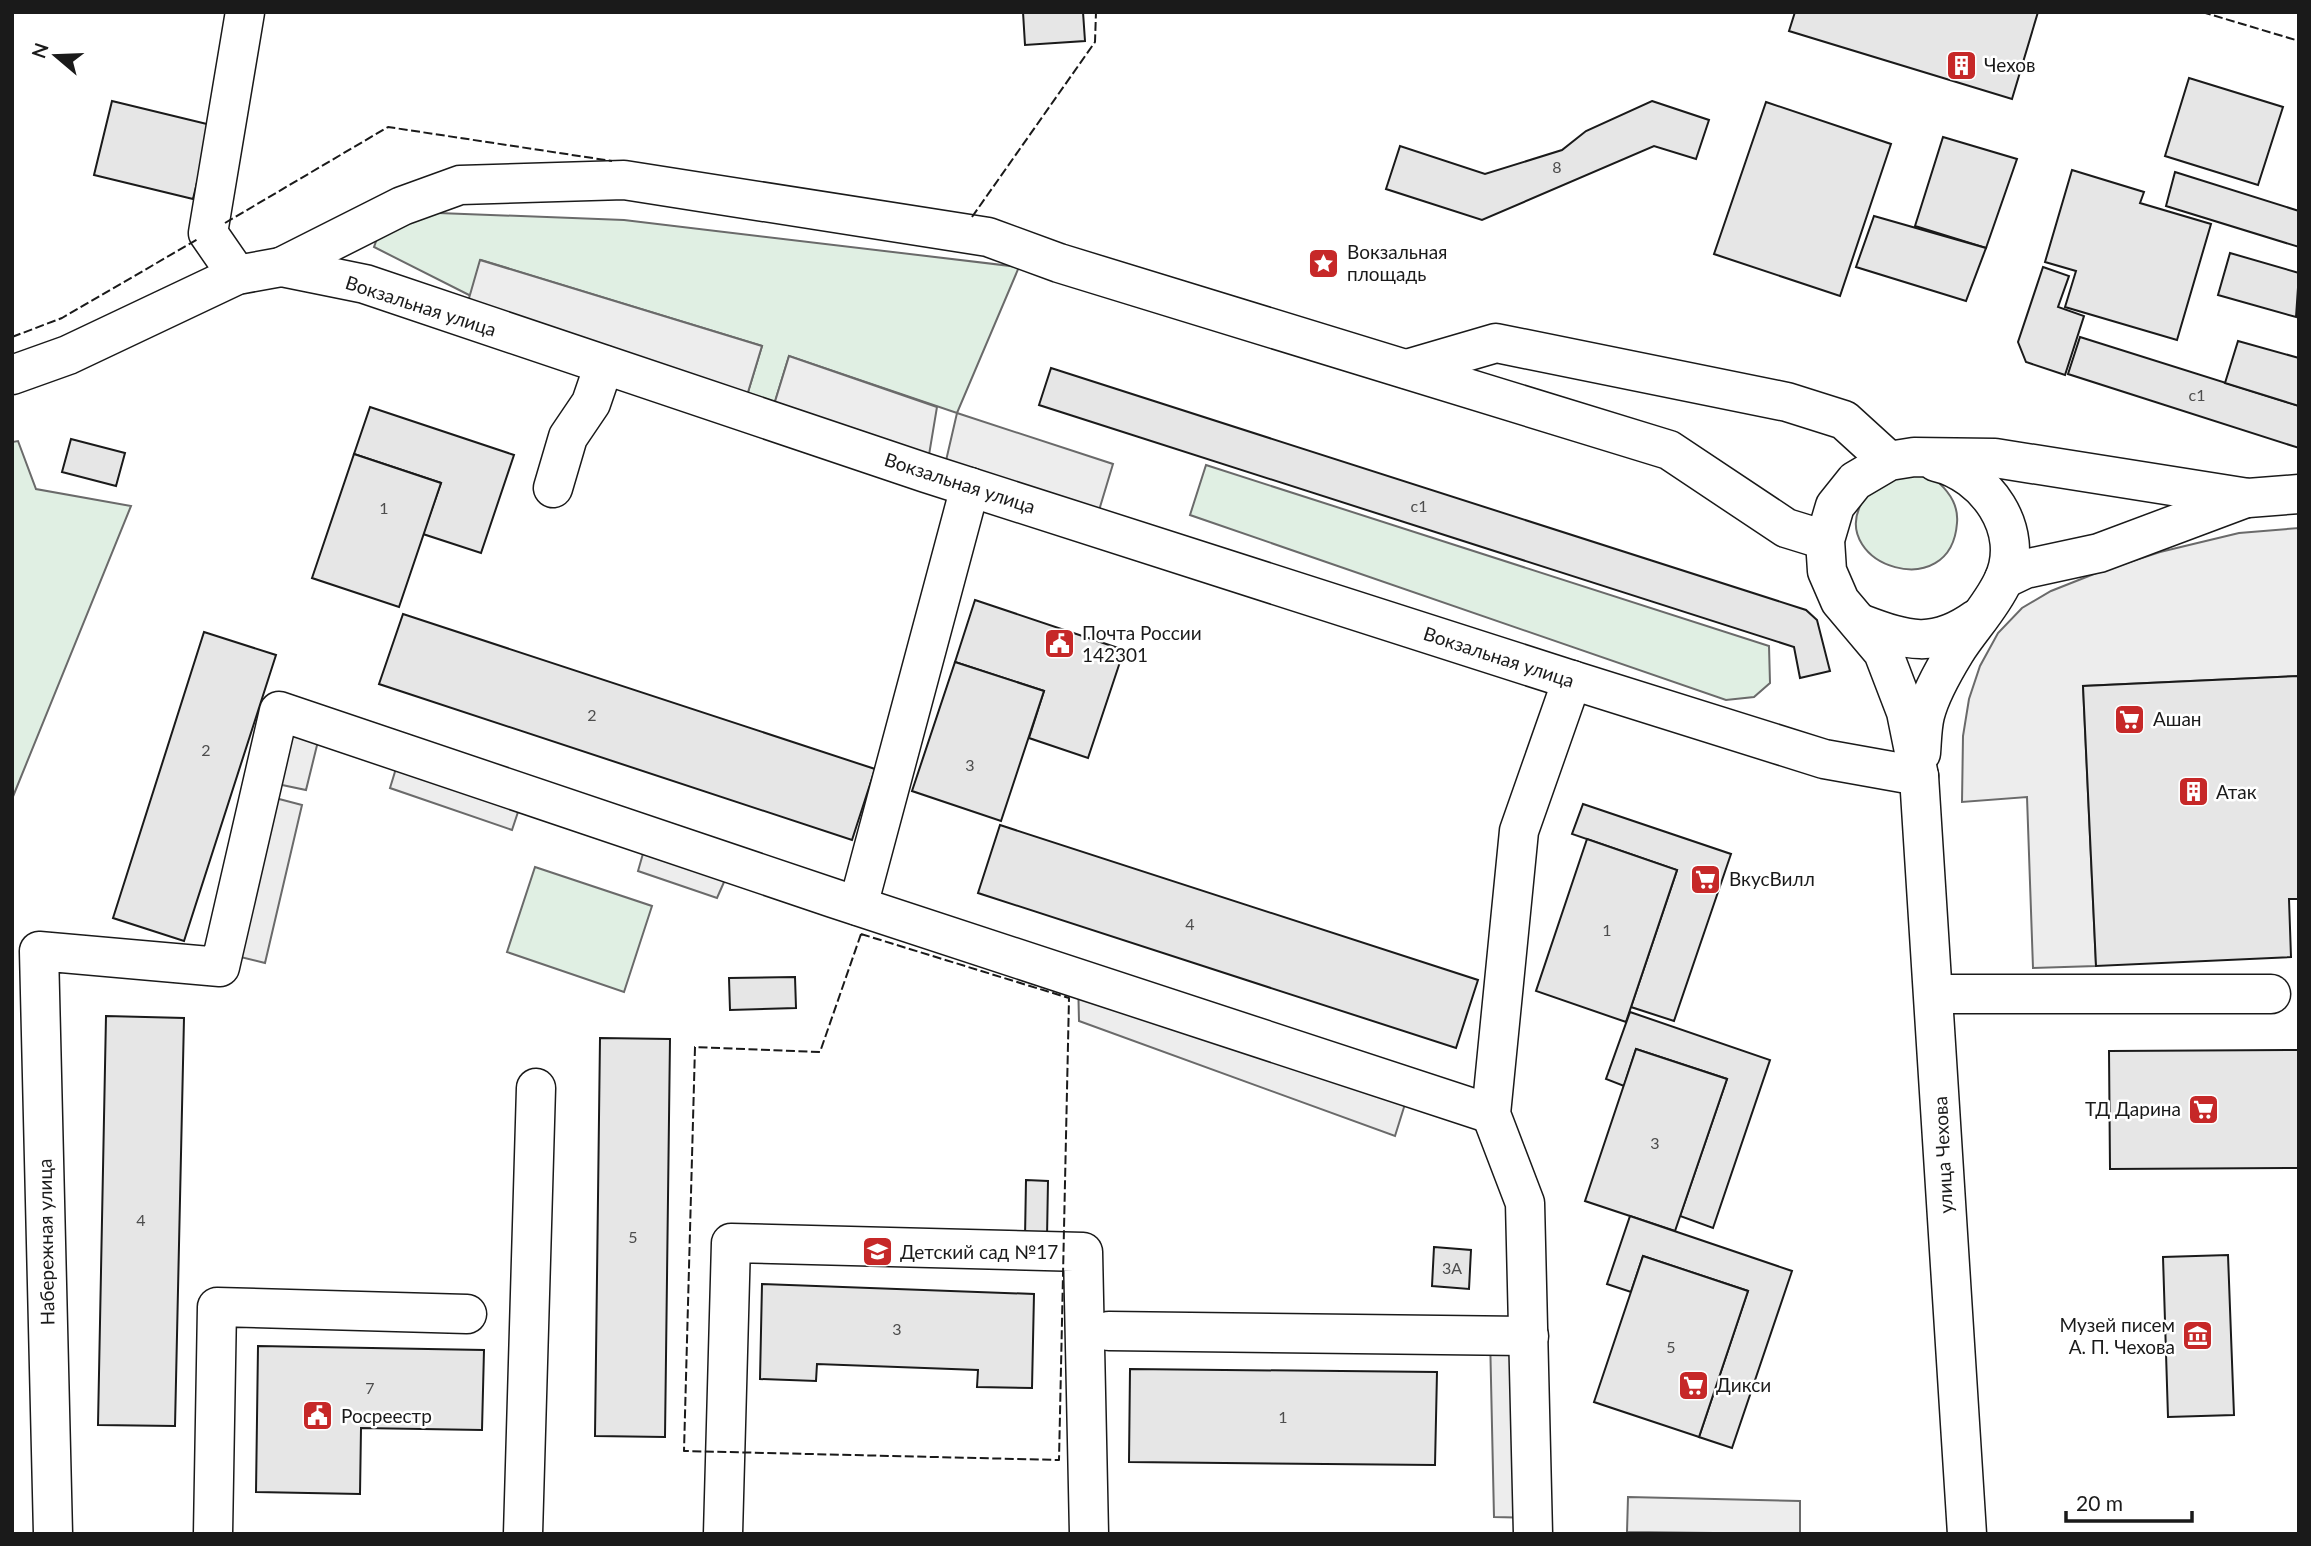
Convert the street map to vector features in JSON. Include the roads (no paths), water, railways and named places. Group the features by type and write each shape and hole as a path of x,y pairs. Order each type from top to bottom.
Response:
{"street":[{"path":"237,275 208,233 245,12"},
{"path":"281,267 402,206 460,185 624,180 988,237 1059,263 1669,450 1786,527 1825,540"},
{"name":"Вокзальная улица","path":"12,375 68,355 237,275 281,267 365,284 970,487 1572,680 1824,759 1919,776"},
{"path":"1407,369 1496,343 1787,402 1844,420 1902,459 1953,466 1985,487 2002,514 2009,548 2004,579 1954,653 1925,715 1919,776"},
{"path":"553,488 568,437 591,402 604,365"},
{"path":"1919,776 1906,712 1883,652 1840,601 1827,572 1825,540 1835,506 1855,481 1902,459 1995,457 2248,498 2299,494"},
{"path":"970,487 858,906 1490,1114"},
{"path":"2004,579 2025,569 2099,553 2248,498"},
{"path":"1862,624 1897,637 1932,641 1957,632 1983,613"},
{"path":"1533,1534 1525,1203 1490,1114 1519,831 1572,680"},
{"name":"Набережная улица","path":"53,1534 39,951 220,967 279,711 858,906"},
{"name":"улица Чехова","path":"1919,776 1967,1534"},
{"path":"1934,994 2052,980 2271,995"},
{"path":"523,1534 536,1088"},
{"path":"723,1534 731,1243 1083,1252 1089,1534"},
{"path":"213,1534 217,1307 467,1314"},
{"path":"1109,1331 1529,1336"}],"place":[{"name":"Чехов","path":"1961,65"},
{"name":"Вокзальная площадь","path":"1324,263"},
{"name":"Почта России 142301","path":"1059,644"},
{"name":"Ашан","path":"2130,719"},
{"name":"Атак","path":"2193,792"},
{"name":"ВкусВилл","path":"1706,879"},
{"name":"ТД Дарина","path":"2204,1109"},
{"name":"Детский сад №17","path":"877,1252"},
{"name":"Музей писем А. П. Чехова","path":"2198,1336"},
{"name":"Дикси","path":"1693,1385"},
{"name":"Росреестр","path":"318,1416"}]}
